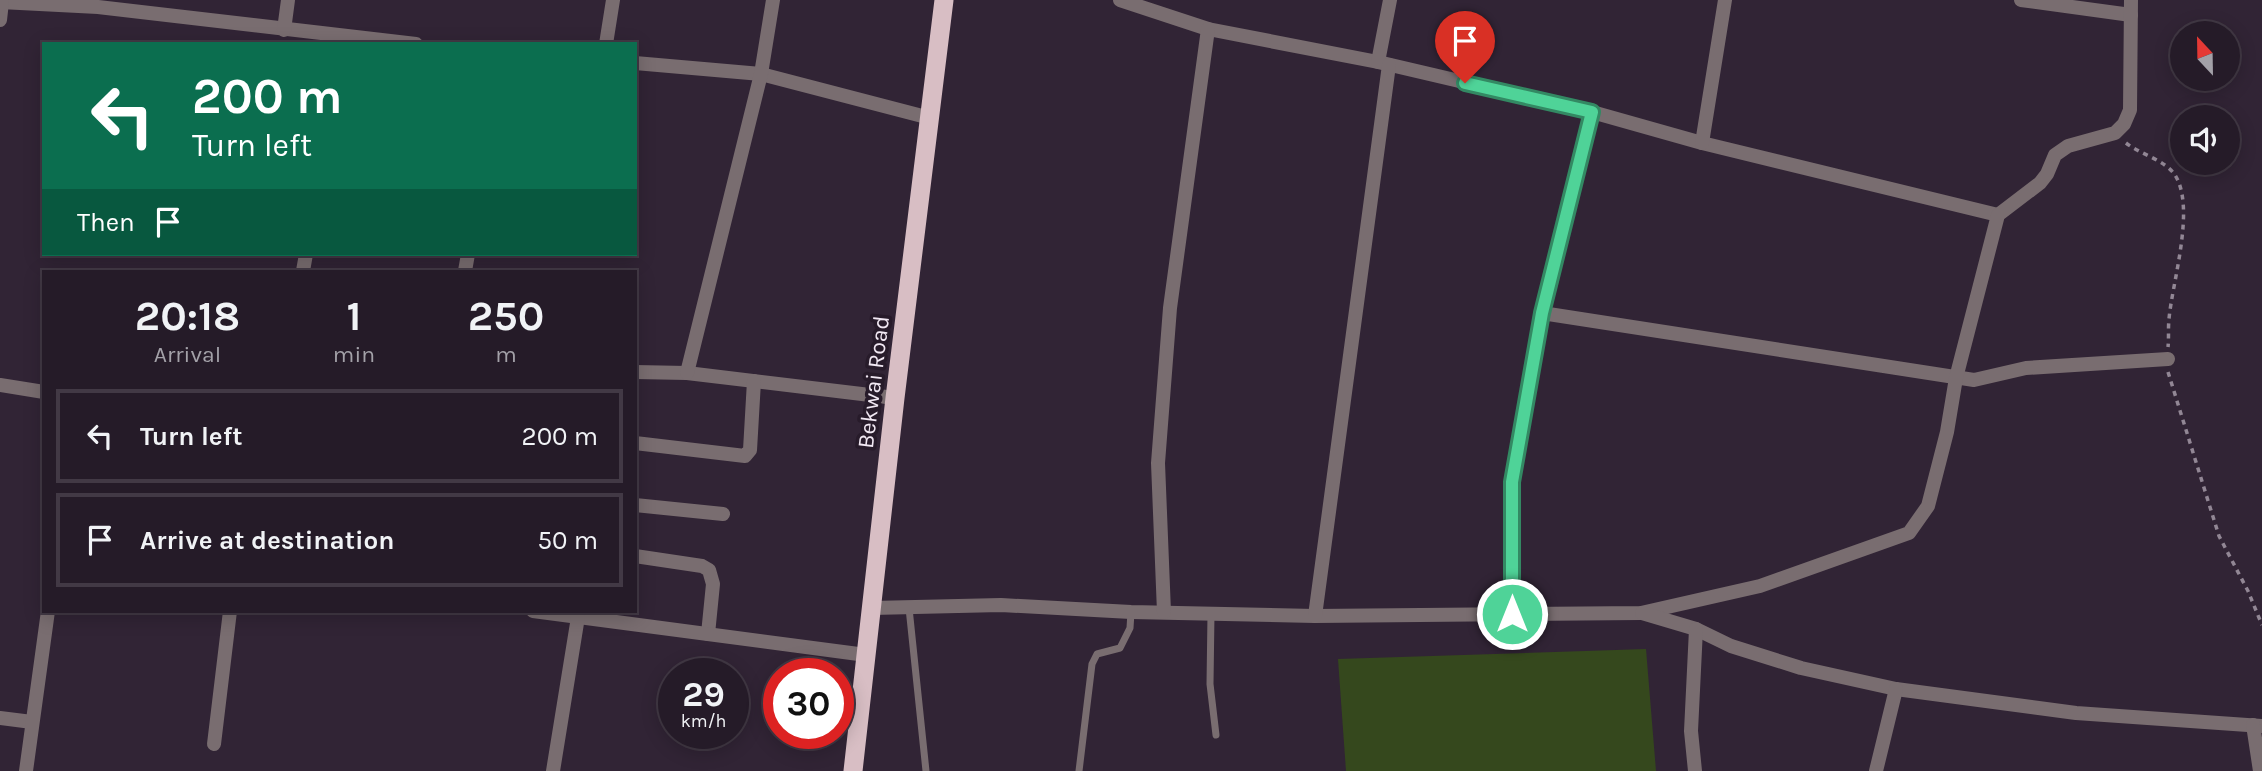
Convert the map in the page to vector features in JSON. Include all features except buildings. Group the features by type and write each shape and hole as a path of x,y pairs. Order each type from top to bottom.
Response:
{"highway":[{"name":"Bekwai Road","path":"853,771 944,0"}],"street":[{"path":"284,30 289,0"},
{"path":"606,42 613,0"},
{"path":"687,373 761,74 773,0"},
{"path":"1120,0 1208,29 1383,64 1592,112 1702,143 1998,215"},
{"path":"1315,616 1390,0"},
{"path":"1702,143 1725,0"},
{"path":"872,608 1001,605 1131,612 1315,616 1641,613 1760,586 1909,533 1928,506 1947,432 1956,378 1998,215 2040,183 2055,155 2068,146 2119,130 2130,110 2131,7 2021,0"},
{"path":"0,20 1,2 99,4 284,30 397,42"},
{"path":"1164,612 1158,464 1170,308 1208,29"},
{"path":"637,62 761,74 930,118"},
{"path":"1512,614 1512,482 1542,313 1592,112"},
{"path":"1542,313 1981,380 2036,367 2168,359"},
{"path":"637,372 687,373 895,398"},
{"path":"637,443 745,456 750,450 754,381"},
{"path":"0,385 42,392"},
{"path":"637,505 723,514"},
{"path":"637,556 702,566 709,570 713,583 708,634"},
{"path":"26,771 48,613"},
{"path":"214,744 230,613"},
{"path":"548,613 866,655"},
{"path":"1641,613 1696,629 1731,646 1790,664 1896,689 2076,713 2257,725 2260,771"},
{"path":"553,771 578,617"},
{"path":"1695,771 1691,731 1696,629"},
{"path":"1876,771 1896,689"},
{"path":"0,718 32,722"}],"lane":[{"path":"909,607 926,771"},
{"path":"1079,771 1092,664 1097,654 1120,648 1130,628 1131,612"},
{"path":"1212,613 1210,684 1216,735"}],"path":[{"path":"2119,130 2126,144 2167,167 2175,175 2183,193 2179,267 2169,318 2170,380 2219,536 2248,591 2262,625"}],"green space":[{"path":"1646,649 1656,771 1346,771 1338,659"}],"route":[{"path":"1465,83 1592,112 1542,313 1512,482 1512,614"}]}
